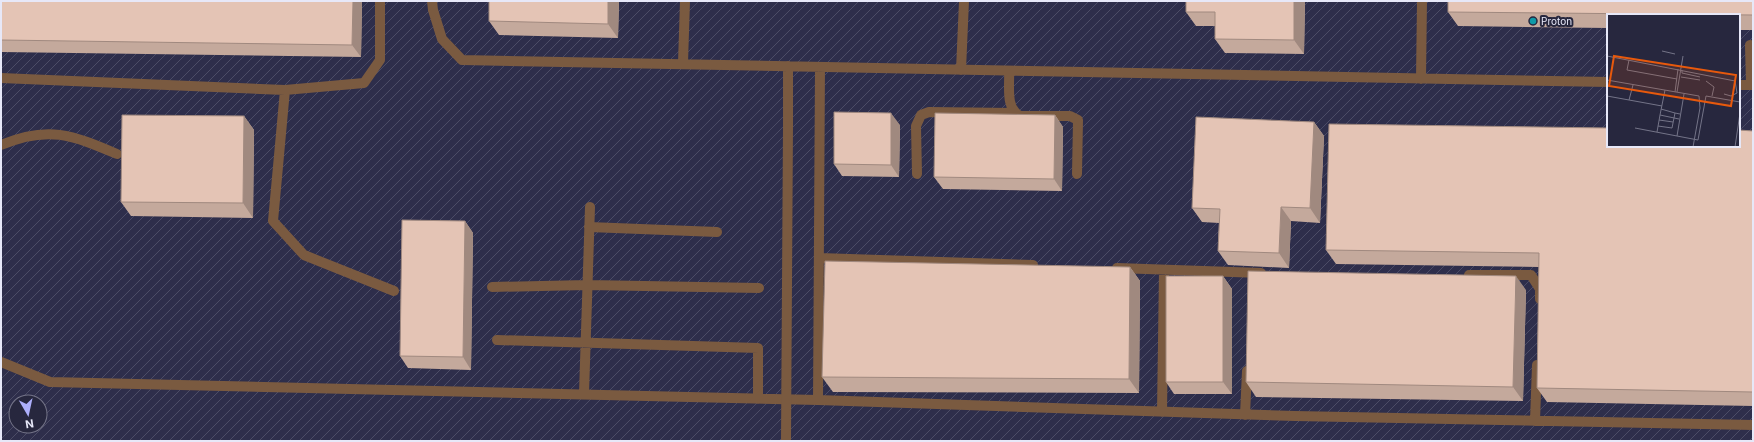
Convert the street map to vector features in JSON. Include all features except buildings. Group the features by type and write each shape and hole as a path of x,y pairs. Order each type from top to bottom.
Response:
{"lane":[{"path":"1,78 285,90 364,83 380,60 380,1"},
{"path":"432,1 433,10 442,39 462,60 683,63 1009,71 1607,82"},
{"path":"683,63 684,1"},
{"path":"962,70 964,1"},
{"path":"1421,79 1422,1"},
{"path":"1740,85 1752,85 1750,45"},
{"path":"786,441 788,66"},
{"path":"818,400 820,67"},
{"path":"1009,71 1010,106 1014,113"},
{"path":"285,90 273,221 304,255 394,290"},
{"path":"917,174 916,126 921,115 929,112 1014,113 1020,116 1070,116 1078,120 1077,174"},
{"path":"1,145 18,138 51,133 80,138 117,154"},
{"path":"584,394 590,207"},
{"path":"590,227 717,232"},
{"path":"819,258 1046,266"},
{"path":"1109,268 1251,276 1273,273"},
{"path":"1162,412 1164,270"},
{"path":"1462,275 1531,276 1540,289 1539,312"},
{"path":"492,286 588,285 759,288"},
{"path":"497,340 758,348 758,399"},
{"path":"1535,421 1538,351"},
{"path":"1245,414 1247,359"},
{"path":"1,362 50,382 818,400 1162,412 1753,425"}],"shaded area":[{"path":"1,1 1753,1 1753,441 1,441"}],"place":[{"name":"Proton","path":"1533,21"}]}
